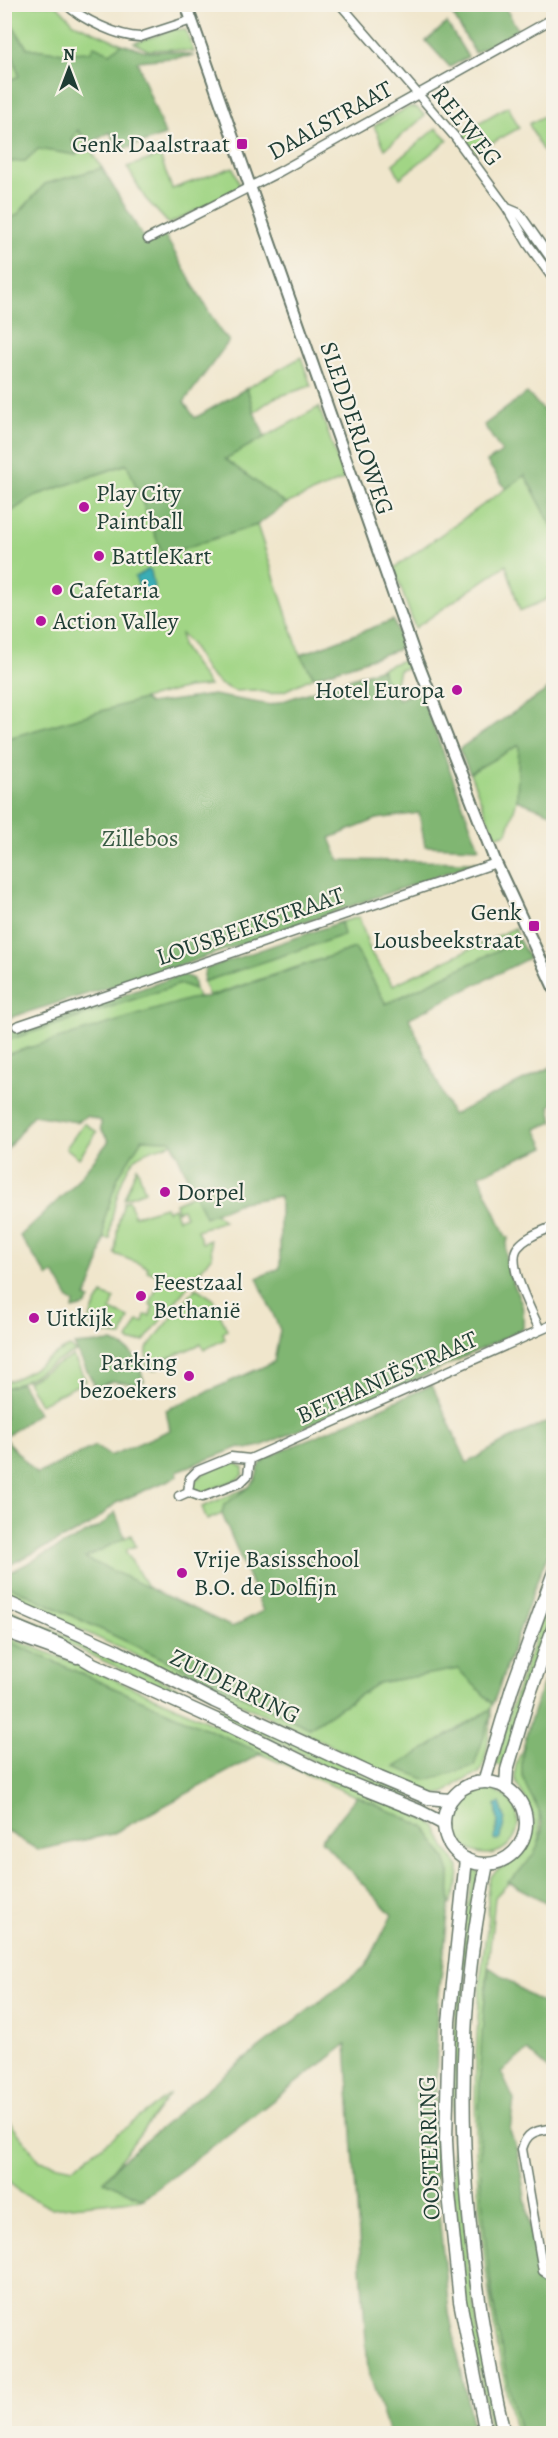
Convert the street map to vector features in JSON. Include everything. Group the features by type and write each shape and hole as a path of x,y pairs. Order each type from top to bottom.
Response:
{"main road":[{"path":"484,1782 512,1688 554,1572"},
{"name":"ZUIDERRING","path":"4,1601 117,1651 214,1701 380,1778 428,1798 450,1800"},
{"name":"ZUIDERRING","path":"4,1622 62,1646 93,1664 232,1727 327,1774 444,1824"},
{"path":"506,1787 507,1770 528,1696 554,1626"},
{"path":"484,1782 506,1787 523,1807 526,1820 525,1833 520,1845 500,1861 487,1864 466,1859 448,1841 444,1824 445,1812 450,1800 461,1789 484,1782"},
{"name":"OOSTERRING","path":"466,1859 449,2022 446,2140 460,2301 486,2433"},
{"name":"OOSTERRING","path":"487,1864 471,1969 466,2034 465,2139 472,2255 486,2348 504,2433"}],"street":[{"path":"66,4 93,23 132,37 140,37 192,20"},
{"name":"SLEDDERLOWEG","path":"186,4 414,653 496,863 554,988"},
{"name":"REEWEG","path":"340,4 455,137 507,208 528,244 554,280"},
{"name":"DAALSTRAAT","path":"148,239 554,18"},
{"path":"507,208 519,213 554,263"},
{"name":"LOUSBEEKSTRAAT","path":"17,1026 496,863"},
{"path":"540,1329 513,1266 514,1258 516,1249 527,1238 554,1226"},
{"name":"BETHANIËSTRAAT","path":"188,1492 190,1478 197,1471 231,1457 250,1459 554,1324"},
{"path":"178,1496 188,1492 202,1497 241,1482 248,1475 250,1459"},
{"path":"4,1633 93,1664"},
{"path":"554,2128 532,2133 525,2139 522,2150 543,2271 554,2278"}],"green space":[{"path":"5,5 57,5 74,23 122,44 110,53 63,53 27,48 11,22 5,24"},
{"path":"447,5 504,5 518,30 475,53"},
{"path":"10,22 27,48 63,53 90,52 94,46 110,53 122,44 149,52 170,51 194,56 137,61 165,135 119,151 110,132 89,144 78,130 72,139 77,155 38,149 25,161 5,162 5,82 19,76 13,55 5,53 5,24"},
{"path":"447,23 468,57 450,67 426,41"},
{"path":"175,29 186,30 194,52 171,49 148,50 134,43"},
{"path":"5,53 13,55 19,76 5,82"},
{"path":"508,106 519,128 476,152 461,133"},
{"path":"409,107 417,108 425,116 385,149 374,126"},
{"path":"553,111 553,165 529,124"},
{"path":"436,128 448,140 400,178 393,164"},
{"path":"78,130 102,168 45,184 17,215 5,221 4,162 25,161 38,149 76,155 72,139"},
{"path":"160,156 172,189 233,167 241,188 169,224 145,198 127,167"},
{"path":"102,168 147,244 164,234 220,331 229,341 184,402 195,418 247,388 265,437 225,459 286,504 257,525 163,555 127,464 34,496 5,516 5,221 17,215 45,184"},
{"path":"301,357 311,386 274,398 254,412 247,388"},
{"path":"527,393 553,420 553,528 525,475 506,489 487,462 502,452 484,425"},
{"path":"319,407 344,479 286,504 225,459"},
{"path":"128,464 163,555 257,525 300,655 314,677 271,694 254,690 235,691 220,684 206,671 191,644 181,634 182,646 209,686 187,688 143,699 5,739 5,516 34,496"},
{"path":"525,475 553,528 553,593 545,600 520,611 506,565 415,628 394,568"},
{"path":"393,620 402,643 397,650 314,677 300,655"},
{"path":"408,660 411,665 409,668 399,670 394,691 384,677 382,668"},
{"name":"Zillebos","path":"382,668 384,677 399,699 420,691 479,848 425,846 419,813 377,819 330,838 339,860 477,862 182,965 5,1019 5,739 143,699 149,704 213,695 271,705"},
{"path":"553,686 553,814 517,800 519,745 470,773 459,749"},
{"path":"519,744 517,800 507,833 495,837 470,773"},
{"path":"359,917 371,953 393,985 515,928 519,940 386,1004 355,948 209,996 203,982 344,935 341,922"},
{"path":"341,922 344,935 203,982 205,969"},
{"path":"519,940 529,958 409,1018 452,1115 553,1066 553,1104 550,1106 553,1122 536,1129 545,1147 479,1175 508,1238 507,1266 522,1305 523,1329 416,1380 261,1446 247,1449 240,1447 177,1471 178,1476 116,1503 89,1526 5,1567 5,1439 37,1474 95,1446 110,1456 170,1430 166,1410 274,1362 280,1330 257,1278 280,1268 280,1196 242,1202 205,1217 171,1140 142,1139 118,1177 104,1220 104,1238 97,1270 86,1297 90,1300 85,1306 73,1309 74,1303 69,1299 54,1273 48,1277 20,1236 72,1187 109,1141 101,1129 101,1121 87,1116 77,1122 33,1115 5,1152 5,1055 190,999 213,996 355,948 386,1004"},
{"path":"184,975 193,979 195,989 181,984 5,1041 5,1033 36,1026"},
{"path":"181,984 195,989 198,998 5,1055 5,1041"},
{"path":"84,1123 97,1132 79,1158 66,1148"},
{"path":"142,1139 171,1140 173,1143 150,1150 132,1162 126,1171 118,1194 110,1239 104,1239 104,1220 118,1176"},
{"path":"137,1167 145,1191 124,1199"},
{"path":"195,1194 205,1216 215,1213 224,1221 197,1230 202,1243 210,1240 212,1256 144,1341 131,1342 128,1339 138,1321 143,1322 145,1315 150,1316 153,1306 150,1305 161,1276 147,1271 148,1267 115,1254 118,1224 124,1202 129,1200 134,1216 165,1207 167,1211 174,1208 178,1219 186,1216 183,1209 177,1211 175,1203"},
{"path":"196,1288 213,1299 227,1330 223,1333 225,1339 204,1350 201,1344 156,1363 158,1369 152,1370 146,1365 147,1348"},
{"path":"102,1294 114,1299 111,1310 129,1318 122,1336 101,1332 91,1325 92,1313"},
{"path":"112,1342 134,1356 144,1381 137,1384 112,1381 96,1388 74,1345"},
{"path":"70,1347 76,1352 24,1381 5,1388 5,1382 22,1375"},
{"path":"73,1356 86,1381 40,1404 27,1381"},
{"path":"21,1383 38,1413 5,1437 5,1388"},
{"path":"432,1385 467,1463 509,1439 553,1419 553,1543 538,1578 493,1704 458,1669 378,1683 309,1728 5,1584 5,1575 102,1525 115,1512 125,1538 85,1558 232,1627 263,1611 222,1514 224,1505 249,1487 266,1458"},
{"path":"235,1462 243,1467 243,1474 238,1479 202,1493 193,1488 195,1482 203,1474"},
{"path":"249,1487 224,1505 222,1514 207,1520 202,1507"},
{"path":"131,1535 136,1546 127,1549 126,1552 148,1588 84,1558"},
{"path":"5,1584 309,1728 378,1683 458,1669 493,1704 491,1709 396,1767 473,1766 491,1716 484,1764 479,1773 461,1781 445,1793 434,1795 391,1778 362,1760 5,1595"},
{"path":"553,1587 553,1612 503,1766 496,1765 511,1708"},
{"path":"4,1607 413,1797 410,1804 331,1772 300,1753 72,1646 5,1618"},
{"path":"4,1636 96,1671 435,1825 446,1849 459,1867 458,1885 449,1907 450,1873 445,1859 425,1827 5,1640"},
{"path":"5,1640 262,1753 112,1834 38,1850 5,1830"},
{"path":"553,1657 554,1873 551,1876 553,1906 508,1882 531,1858 542,1829 537,1807 524,1782 522,1759 528,1730"},
{"path":"491,1709 491,1716 474,1766 427,1780 395,1767"},
{"path":"525,1743 522,1773 539,1811 540,1838 536,1855 495,1897 484,2007 480,2095 482,2180 491,2295 520,2433 516,2433 497,2341 483,2248 475,2107 479,2009 489,1918 488,1885 493,1874 519,1858 525,1851 533,1831 532,1813 518,1786 515,1773 517,1761"},
{"path":"480,1790 492,1790 509,1799 516,1810 518,1822 516,1834 509,1845 492,1854 480,1854 468,1849 459,1840 454,1828 454,1816 459,1804 468,1795"},
{"path":"357,1796 425,1827 445,1859 450,1873 449,1907 437,2013 436,2186 449,2312 474,2433 389,2433 368,2370 346,2045 143,2199 104,2181 119,2163 216,2081 366,1966 392,1915 321,1840"},
{"path":"474,1869 479,1872 467,1953 459,2146 468,2261 478,2331 500,2433 491,2433 467,2310 453,2190 452,2064 459,1959"},
{"path":"489,1967 535,1999 553,2008 553,2073 528,2051 501,2072 514,2100 510,2131 517,2150 537,2268 544,2278 549,2408 553,2409 553,2433 520,2433 496,2319 488,2261 482,2202 480,2083"},
{"path":"170,2094 104,2181 143,2199 51,2208 19,2192 5,2177 11,2153 5,2143 4,2115 40,2161 73,2168"}],"water":[{"path":"149,569 155,592 142,594 135,577"},
{"path":"500,1803 505,1818 501,1838 498,1840 494,1839 498,1822 496,1804"}],"place":[{"name":"Genk Daalstraat","path":"242,144"},
{"name":"Play City Paintball","path":"84,507"},
{"name":"BattleKart","path":"99,556"},
{"name":"Cafetaria","path":"57,590"},
{"name":"Action Valley","path":"41,621"},
{"name":"Hotel Europa","path":"457,690"},
{"name":"Genk Lousbeekstraat","path":"534,926"},
{"name":"Dorpel","path":"165,1192"},
{"name":"Feestzaal Bethanië","path":"141,1296"},
{"name":"Uitkijk","path":"34,1318"},
{"name":"Parking bezoekers","path":"189,1376"},
{"name":"Vrije Basisschool B.O. de Dolfijn","path":"182,1573"}]}
